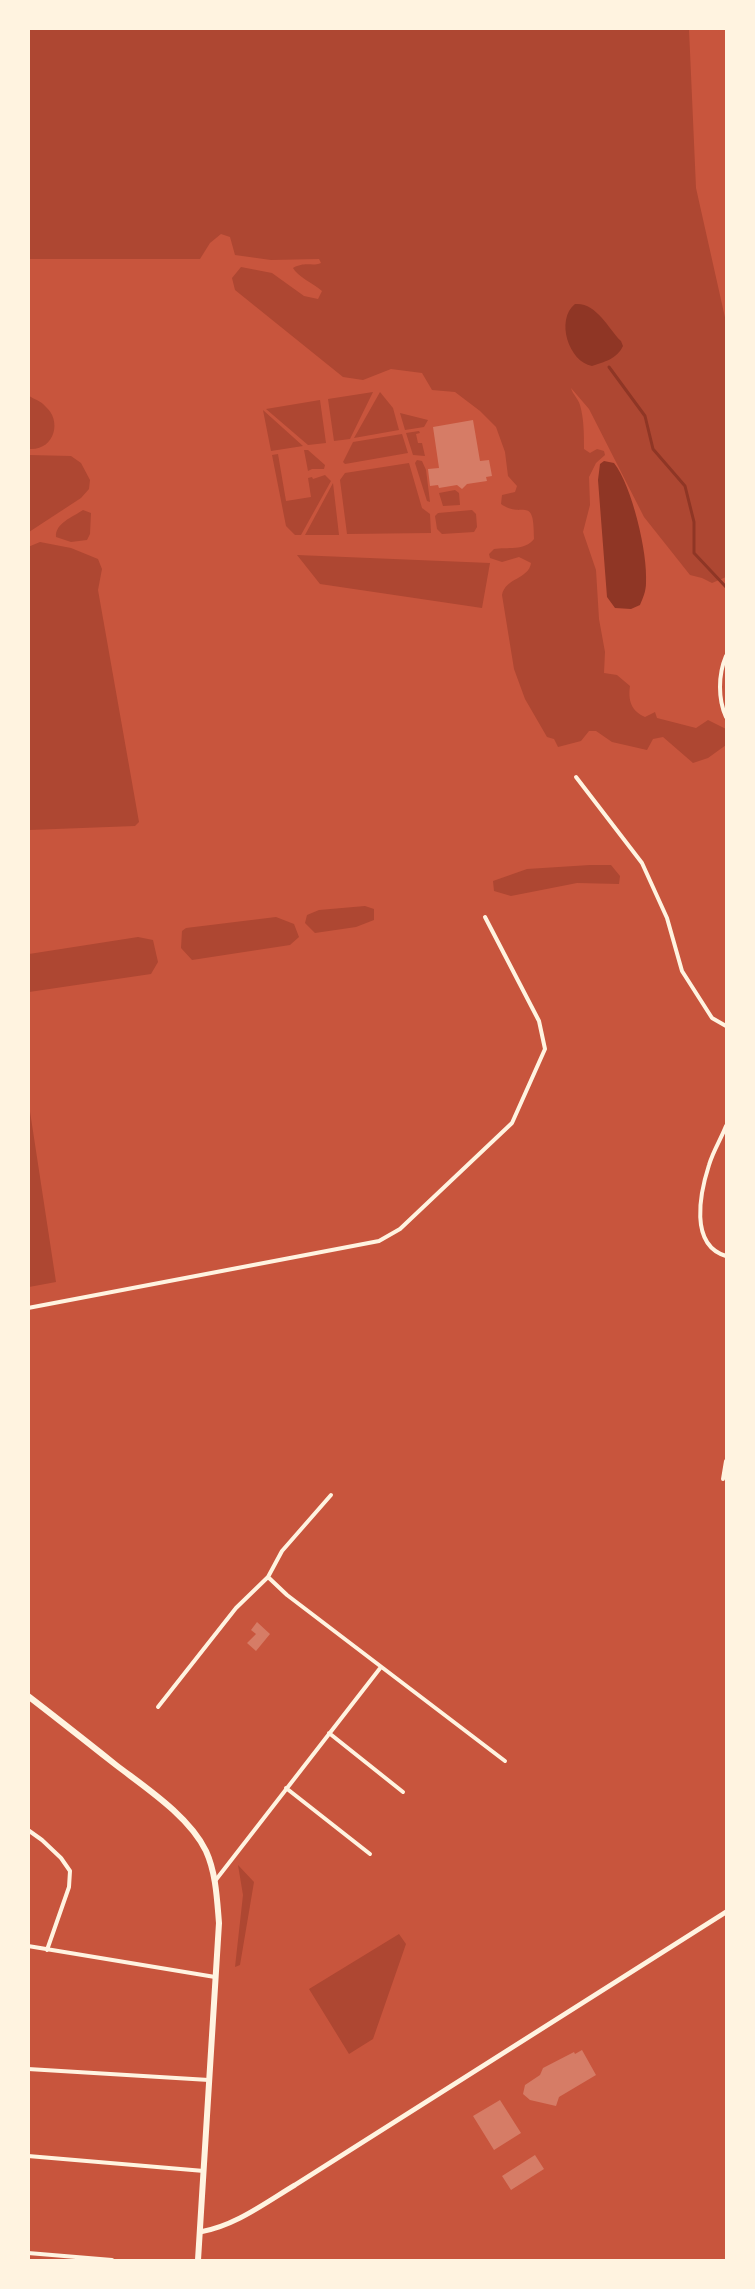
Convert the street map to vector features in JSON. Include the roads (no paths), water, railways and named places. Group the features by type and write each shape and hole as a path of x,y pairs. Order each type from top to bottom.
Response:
{"main road":[{"path":"28,1696 147,1788 187,1824 205,1850 215,1881 219,1923 198,2260"},
{"path":"200,2232 218,2229 295,2185 726,1912"}],"street":[{"path":"726,656 720,673 720,691 726,717"},
{"path":"576,777 642,863 667,918 682,971 712,1018 726,1026"},
{"path":"28,1308 380,1241 400,1229 512,1123 545,1049 539,1021 485,917"},
{"path":"726,1126 708,1165 699,1212 702,1233 707,1243 726,1256"},
{"path":"723,1479 726,1461"},
{"path":"158,1707 236,1608 268,1576 282,1551 331,1495"},
{"path":"268,1576 287,1595 505,1761"},
{"path":"215,1881 381,1667"},
{"path":"329,1733 403,1792"},
{"path":"286,1788 370,1854"},
{"path":"28,1830 55,1852 70,1871 69,1887 47,1950"},
{"path":"28,1946 216,1977"},
{"path":"28,2069 210,2080"},
{"path":"28,2156 205,2171"},
{"path":"28,2253 88,2260 112,2260"}],"waterway":[{"path":"609,367 645,416 653,449 685,486 694,522 694,553 726,587"}]}
